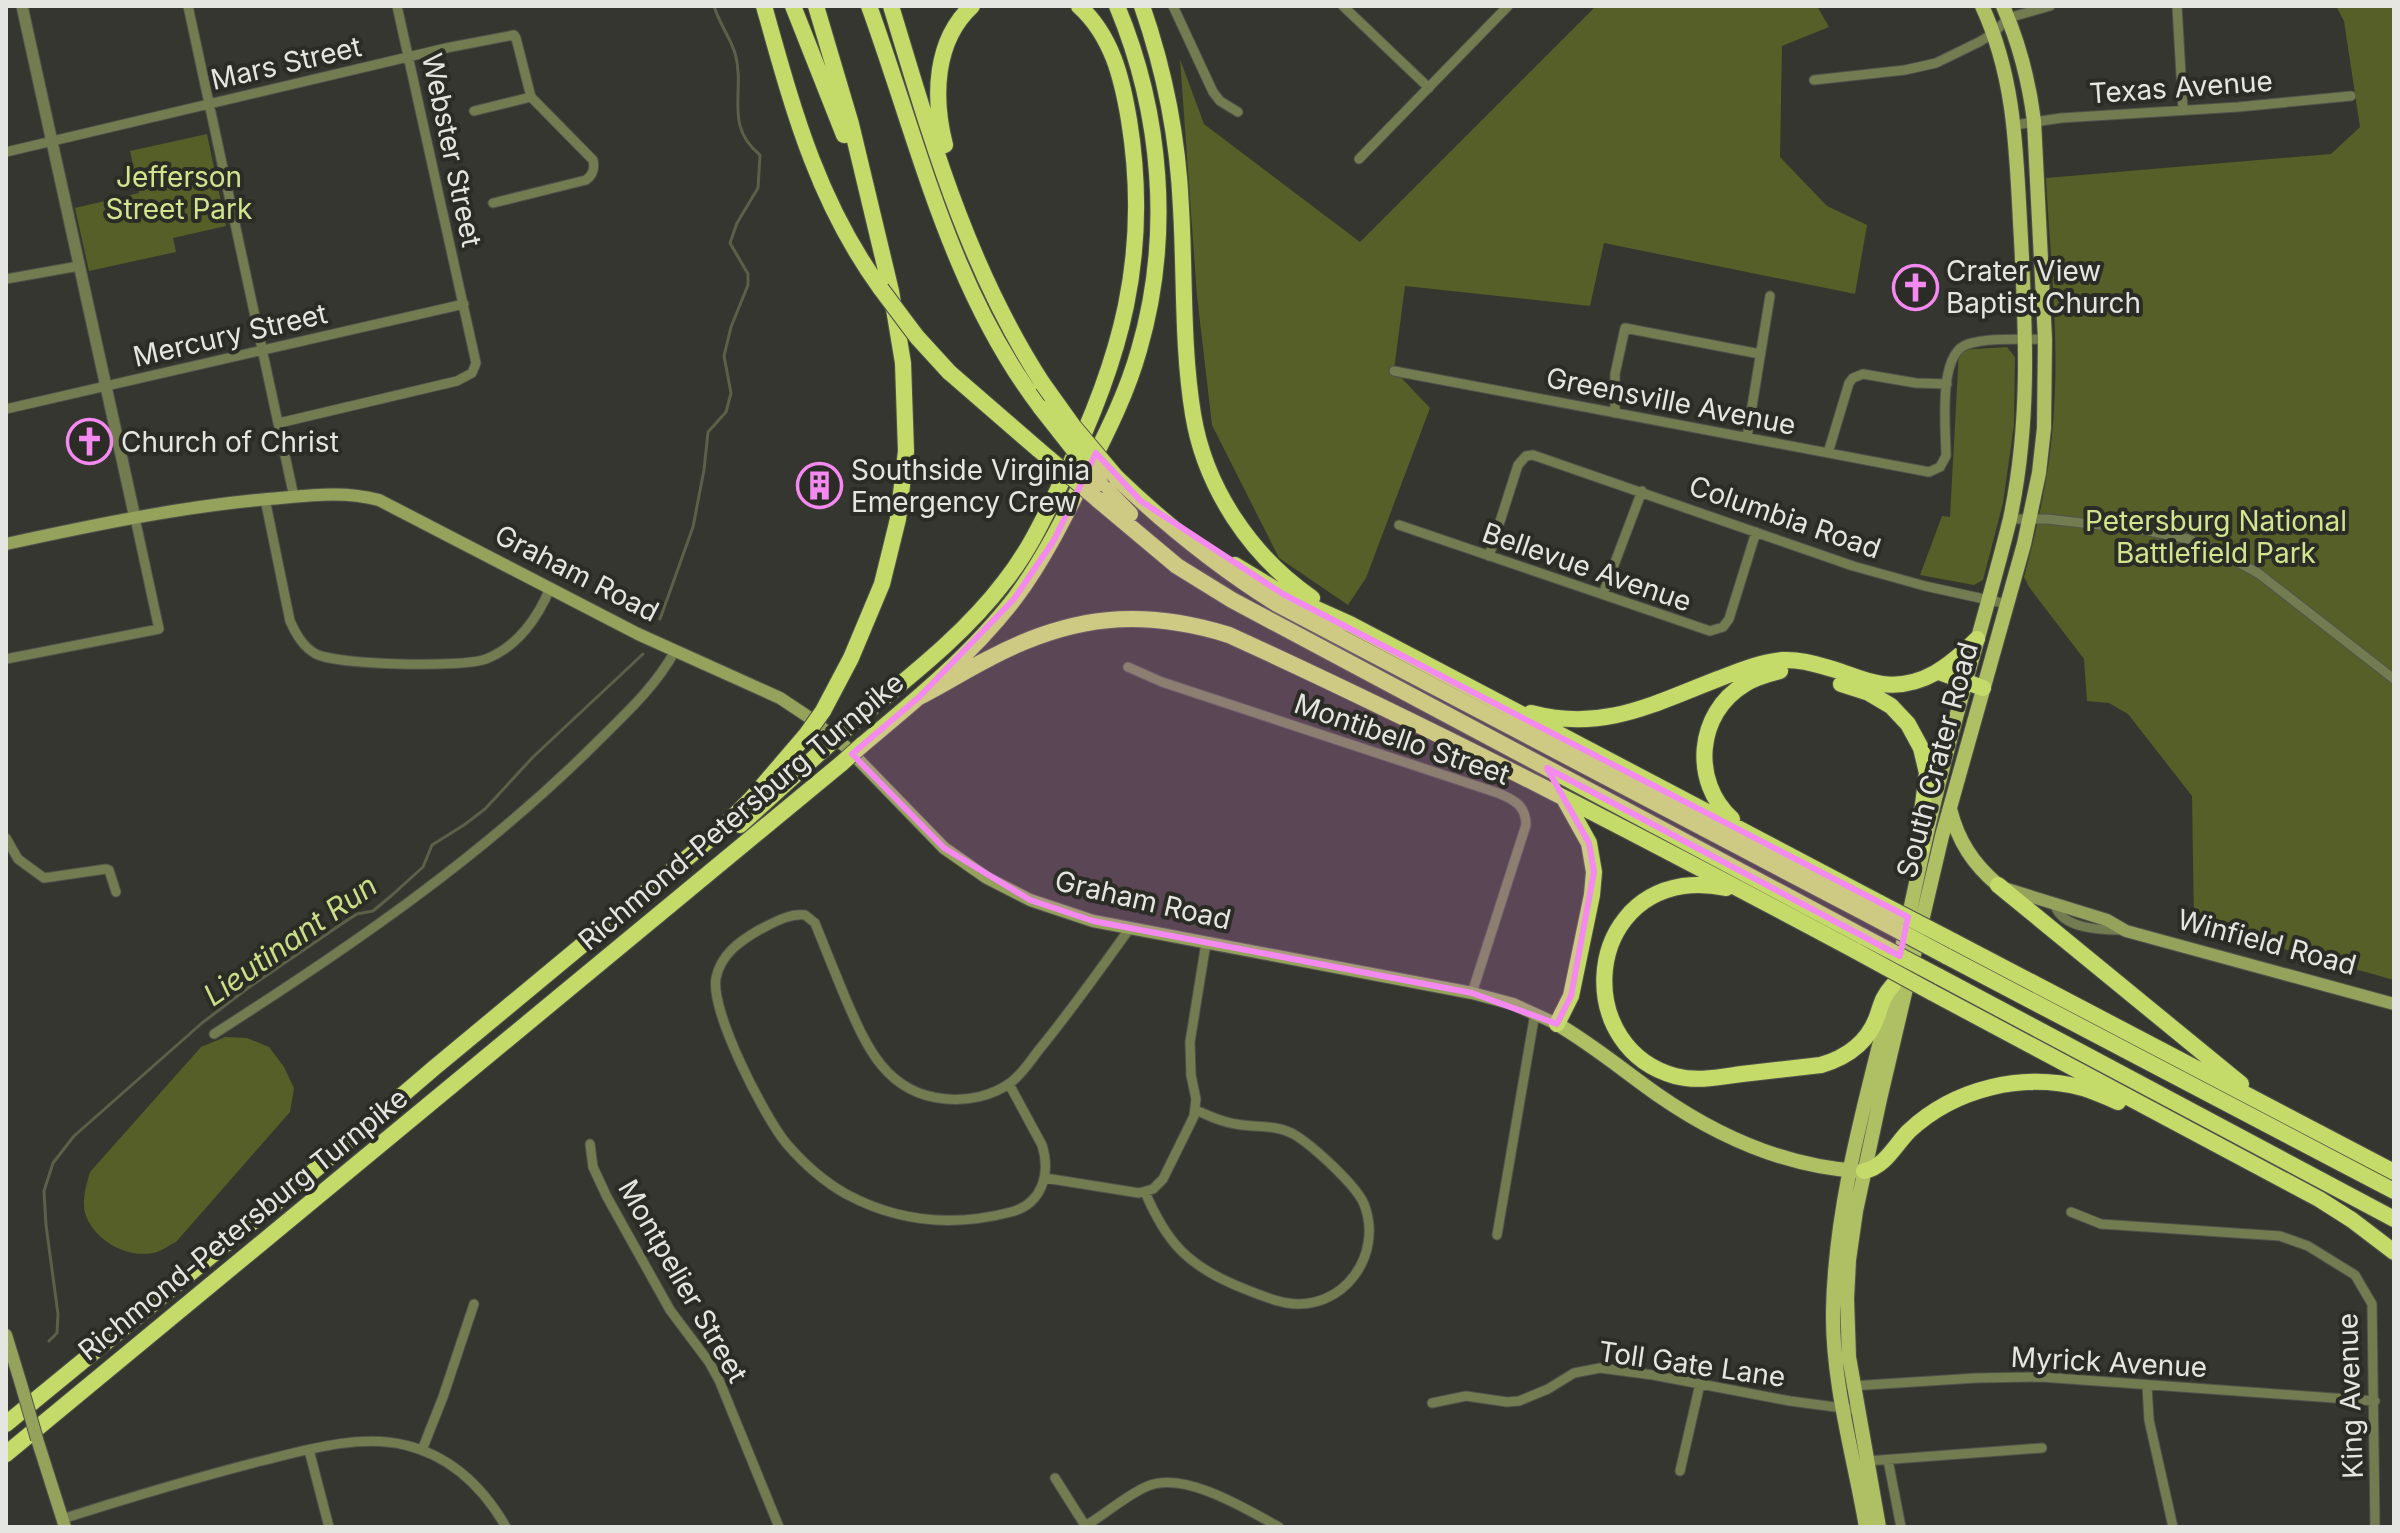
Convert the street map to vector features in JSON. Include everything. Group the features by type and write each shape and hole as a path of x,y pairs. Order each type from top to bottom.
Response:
{"highway":[{"path":"764,6 816,174 847,239 917,337 949,372 1039,450 1122,506 1232,600 1934,984 2394,1219"},
{"path":"793,6 841,126 881,250"},
{"name":"Richmond-Petersburg Turnpike","path":"6,1424 295,1187 716,834 752,798 823,711 851,658 882,584 898,519 906,451 903,363 891,291 851,124 816,6"},
{"path":"869,6 938,213 959,266 994,339 1019,380 1099,491"},
{"path":"891,6 943,172 976,262 1009,328 1073,426 1116,477 1208,558 1277,604 2394,1172"},
{"path":"972,6 956,23 946,45 938,111 976,262"},
{"path":"679,866 723,840 945,645 1005,582 1035,535 1076,452 1101,395 1124,319 1133,256 1135,191 1132,140 1113,56 1097,24 1079,6"},
{"name":"Richmond-Petersburg Turnpike","path":"6,1454 331,1188 919,697 997,619 1033,573 1054,540 1115,416 1139,352 1153,282 1157,240 1157,174 1147,97 1138,61 1117,6"},
{"path":"1142,6 1165,79 1178,156 1190,390 1200,443 1219,492 1261,555 1292,584 1350,624"},
{"path":"1141,501 1167,514 1212,549 1283,594 1350,624 1749,833 1876,910"},
{"path":"919,697 991,657 1060,629 1102,619 1153,618 1229,635 1385,708 1740,890 1860,944"},
{"path":"1506,707 1570,721 1608,718 1742,670 1780,660 1808,662 1881,684 1904,684 1939,672 1977,639"},
{"path":"1332,655 1503,767"},
{"path":"1749,833 1723,810 1711,793 1704,764 1706,736 1723,703 1743,684 1763,675 1794,670 1809,672 1869,693 1891,706 1908,724 1921,748 1927,773 1920,828 1922,848"},
{"path":"1939,672 1983,688"},
{"path":"1557,1024 1573,987 1594,872 1589,843 1564,798"},
{"path":"1740,890 1699,885 1667,890 1639,906 1615,936 1608,950 1604,977 1607,1011 1621,1038 1651,1066 1678,1077 1701,1079 1833,1061 1863,1042 1878,1016 1882,997 1893,985"},
{"path":"1998,885 2267,1105"},
{"path":"1950,948 2394,1191"},
{"path":"1934,984 2195,1134 2319,1199 2394,1252"},
{"path":"1857,1171 1878,1166 1902,1138 1934,1111 1972,1093 2014,1083 2053,1083 2084,1089 2195,1134"}],"main road":[{"name":"South Crater Road","path":"1866,1527 1847,1386 1848,1273 1857,1171 1922,848 2010,519 2025,414 2025,340 2015,125 2006,71 1982,6"},
{"name":"South Crater Road","path":"1857,1171 1950,807 2030,519 2043,443 2045,339 2034,121 2030,92 2006,12"},
{"name":"Graham Road","path":"6,544 219,504 346,494 379,500 675,651 780,698 846,747 944,848 987,878 1030,900 1061,912 1130,928 1505,1001 1557,1024 1658,1095 1719,1133 1781,1156 1857,1171"},
{"name":"Winfield Road","path":"1950,807 1954,825 1968,854 1998,885 2107,920 2126,931 2394,1004"},
{"path":"6,1335 63,1523"},
{"name":"South Crater Road","path":"1851,1409 1867,1461 1879,1527"}],"street":[{"path":"6,659 159,629 22,6"},
{"path":"188,6 294,497"},
{"name":"Webster Street","path":"279,423 457,381 472,373 477,358 397,6"},
{"path":"1173,6 1213,92 1220,101 1238,112"},
{"path":"1343,6 1429,88"},
{"path":"1359,159 1508,6"},
{"path":"1814,80 1905,70 1936,63 1994,33 2006,12 2050,6"},
{"path":"2177,6 2183,110"},
{"name":"Mars Street","path":"6,152 514,35 531,97"},
{"name":"Texas Avenue","path":"2015,125 2351,96"},
{"path":"474,111 531,97 593,160 594,172 586,180 493,203"},
{"path":"6,279 79,266"},
{"path":"1747,437 1770,296"},
{"name":"Mercury Street","path":"6,409 464,304"},
{"path":"1615,413 1615,374 1625,328 1760,354"},
{"path":"1828,453 1853,378 1863,374 1916,383 1947,384 1950,362 1964,345 2045,339"},
{"name":"Greensville Avenue","path":"1394,371 1929,472 1940,467 1946,456 1947,384"},
{"name":"Columbia Road","path":"1489,556 1521,460 1533,455 1853,566 2007,604"},
{"path":"1603,594 1642,491"},
{"path":"265,499 290,621 310,650 331,660 461,665 486,659 499,653 527,629 550,588"},
{"path":"2010,519 2158,532 2213,549 2258,573 2394,679"},
{"name":"Bellevue Avenue","path":"1399,525 1710,631 1727,622 1756,532"},
{"path":"214,1034 295,983 518,818 653,685 675,651"},
{"name":"Montibello Street","path":"1128,667 1176,686 1485,788 1518,803 1526,816 1526,825 1472,993"},
{"path":"6,838 18,859 44,878 106,869 116,892"},
{"path":"1009,1084 1046,1156 1045,1178 1037,1196 1016,1211 966,1221 918,1219 886,1212 849,1195 816,1173 775,1127 717,1005 716,979 724,958 732,949 768,926 798,914 811,918 867,1047 886,1072 898,1082 925,1095 954,1099 986,1095 1009,1084 1055,1030 1130,928"},
{"path":"1045,1178 1145,1192 1163,1179 1196,1110 1189,1059 1190,1042 1206,943"},
{"path":"1497,1235 1535,1013"},
{"path":"1145,1192 1175,1245 1199,1267 1216,1277 1276,1300 1313,1303 1337,1293 1356,1275 1363,1263 1369,1238 1365,1207 1353,1186 1302,1139 1288,1131 1238,1125 1196,1110"},
{"name":"Montpelier Street","path":"590,1144 593,1167 607,1197 670,1310 719,1380 779,1527"},
{"name":"King Avenue","path":"2071,1212 2101,1224 2280,1236 2308,1246 2355,1275 2372,1304 2375,1527"},
{"path":"422,1450 474,1304"},
{"name":"Toll Gate Lane","path":"1432,1403 1466,1396 1519,1401 1548,1389 1574,1373 1600,1368 1851,1409"},
{"name":"Myrick Avenue","path":"1847,1386 2020,1377 2375,1401"},
{"path":"1680,1471 1700,1384"},
{"path":"2147,1386 2149,1420 2173,1527"},
{"path":"63,1523 216,1472 309,1450 363,1442 403,1445 443,1459 486,1496 506,1527"},
{"path":"1867,1461 2042,1448"},
{"path":"309,1450 329,1527"},
{"path":"1888,1460 1901,1527"},
{"path":"1055,1478 1086,1526 1147,1486 1172,1482 1190,1485 1279,1527"}],"highlighted area":[{"path":"1096,453 1141,501 1283,594 1908,917 1900,956 1547,768 1589,843 1594,872 1571,996 1557,1024 1472,993 1093,921 1030,900 944,848 852,754 919,697 1014,599 1054,540"}],"green space":[{"path":"1596,6 1817,6 1829,27 1782,46 1780,157 1827,206 1867,225 1855,294 1604,243 1590,306 1405,286 1394,370 1430,408 1366,578 1348,605 1279,558 1212,425 1197,296 1180,59 1204,124 1360,242"},
{"name":"Petersburg National Battlefield Park","path":"2336,6 2394,6 2394,980 2194,924 2192,796 2128,714 2109,703 2087,701 2084,659 2024,577 2044,494 2054,409 2055,322 2046,178 2331,154 2360,127 2344,21"},
{"name":"Jefferson Street Park","path":"207,134 226,226 173,238 176,252 89,271 75,208 139,193 130,151"},
{"name":"Petersburg National Battlefield Park","path":"2007,347 2015,357 2014,425 2003,503 1983,580 1974,585 1920,575 1942,516 1950,517 1959,350"},
{"path":"225,1037 247,1038 269,1047 294,1088 290,1112 176,1242 156,1252 143,1254 113,1246 97,1233 86,1216 84,1200 90,1172 201,1047"}],"waterway":[{"name":"Lieutinant Run","path":"660,619 693,527 708,432 726,412 731,393 724,356 731,327 748,285 748,274 730,243 737,223 758,188 760,155 742,132 735,53 714,6"},
{"name":"Lieutinant Run","path":"49,1341 57,1333 58,1314 44,1191 53,1163 74,1136 202,1023 248,988 343,923 357,914 373,911 391,896 423,867 432,845 485,809 533,757 643,654"}],"place":[{"name":"Crater View Baptist Church","path":"1915,287"},
{"name":"Church of Christ","path":"90,442"},
{"name":"Southside Virginia Emergency Crew","path":"820,486"}]}
